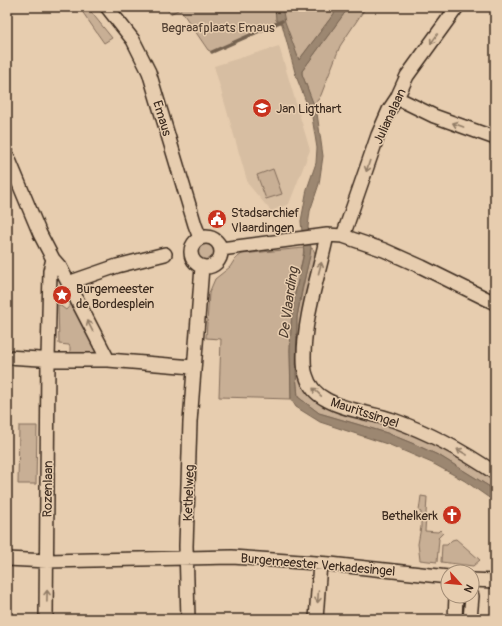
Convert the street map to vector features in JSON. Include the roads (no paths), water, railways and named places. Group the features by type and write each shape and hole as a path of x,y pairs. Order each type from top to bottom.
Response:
{"street":[{"name":"Emaus","path":"107,7 133,40 149,72 200,238"},
{"name":"Julianalaan","path":"343,236 378,135 389,110 397,98 407,76 456,7"},
{"path":"397,98 434,116 495,138"},
{"path":"7,155 40,234 53,259 60,267 108,360"},
{"path":"204,236 214,238 221,249 221,257 210,267 202,267 194,261 191,252 193,243 204,236"},
{"path":"221,249 322,236 343,236 384,250 416,264 495,303"},
{"name":"Mauritssingel","path":"322,236 304,346 306,375 310,385 316,393 325,400 394,420 431,435 475,459 495,473"},
{"path":"50,283 67,281 165,254"},
{"path":"48,359 50,271 53,259"},
{"name":"Kethelweg","path":"188,619 187,558 190,422 202,267"},
{"path":"7,357 108,360 194,367"},
{"name":"Rozenlaan","path":"46,619 48,359"},
{"name":"Burgemeester Verkadesingel","path":"7,559 47,567 187,558 232,557 320,563 440,575"},
{"path":"316,619 320,563"},
{"path":"480,581 495,582"},
{"path":"455,619 456,604"},
{"path":"470,619 471,604"}],"waterway":[{"path":"212,52 282,21"}],"place":[{"name":"Jan Ligthart","path":"262,108"},
{"name":"Stadsarchief Vlaardingen","path":"217,219"},
{"name":"Burgemeester de Bordesplein","path":"62,295"},
{"name":"Bethelkerk","path":"452,515"}],"park label":[{"name":"Begraafplaats Emaus","path":"218,27"}],"water label":[{"name":"De Vlaarding","path":"288,303"}]}
